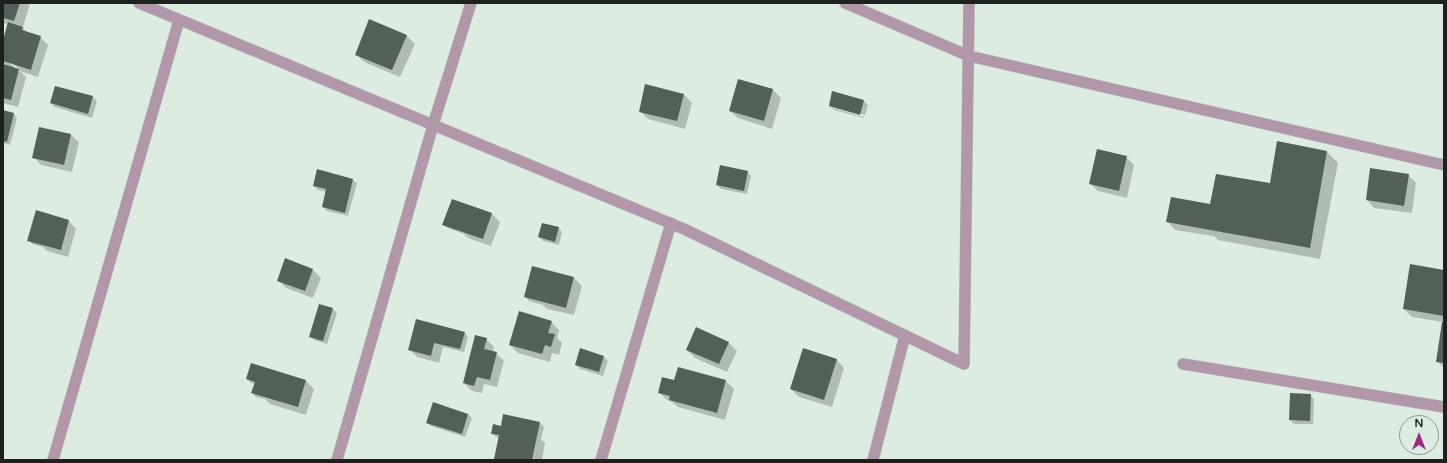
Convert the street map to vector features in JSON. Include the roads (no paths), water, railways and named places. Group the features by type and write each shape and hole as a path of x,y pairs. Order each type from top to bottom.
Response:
{"lane":[{"path":"139,3 671,223 964,364 969,3"},
{"path":"337,460 433,125 471,3"},
{"path":"845,3 969,56 1444,165"},
{"path":"53,460 179,20"},
{"path":"602,460 671,223"},
{"path":"873,460 905,335"},
{"path":"1183,364 1444,407"}]}
